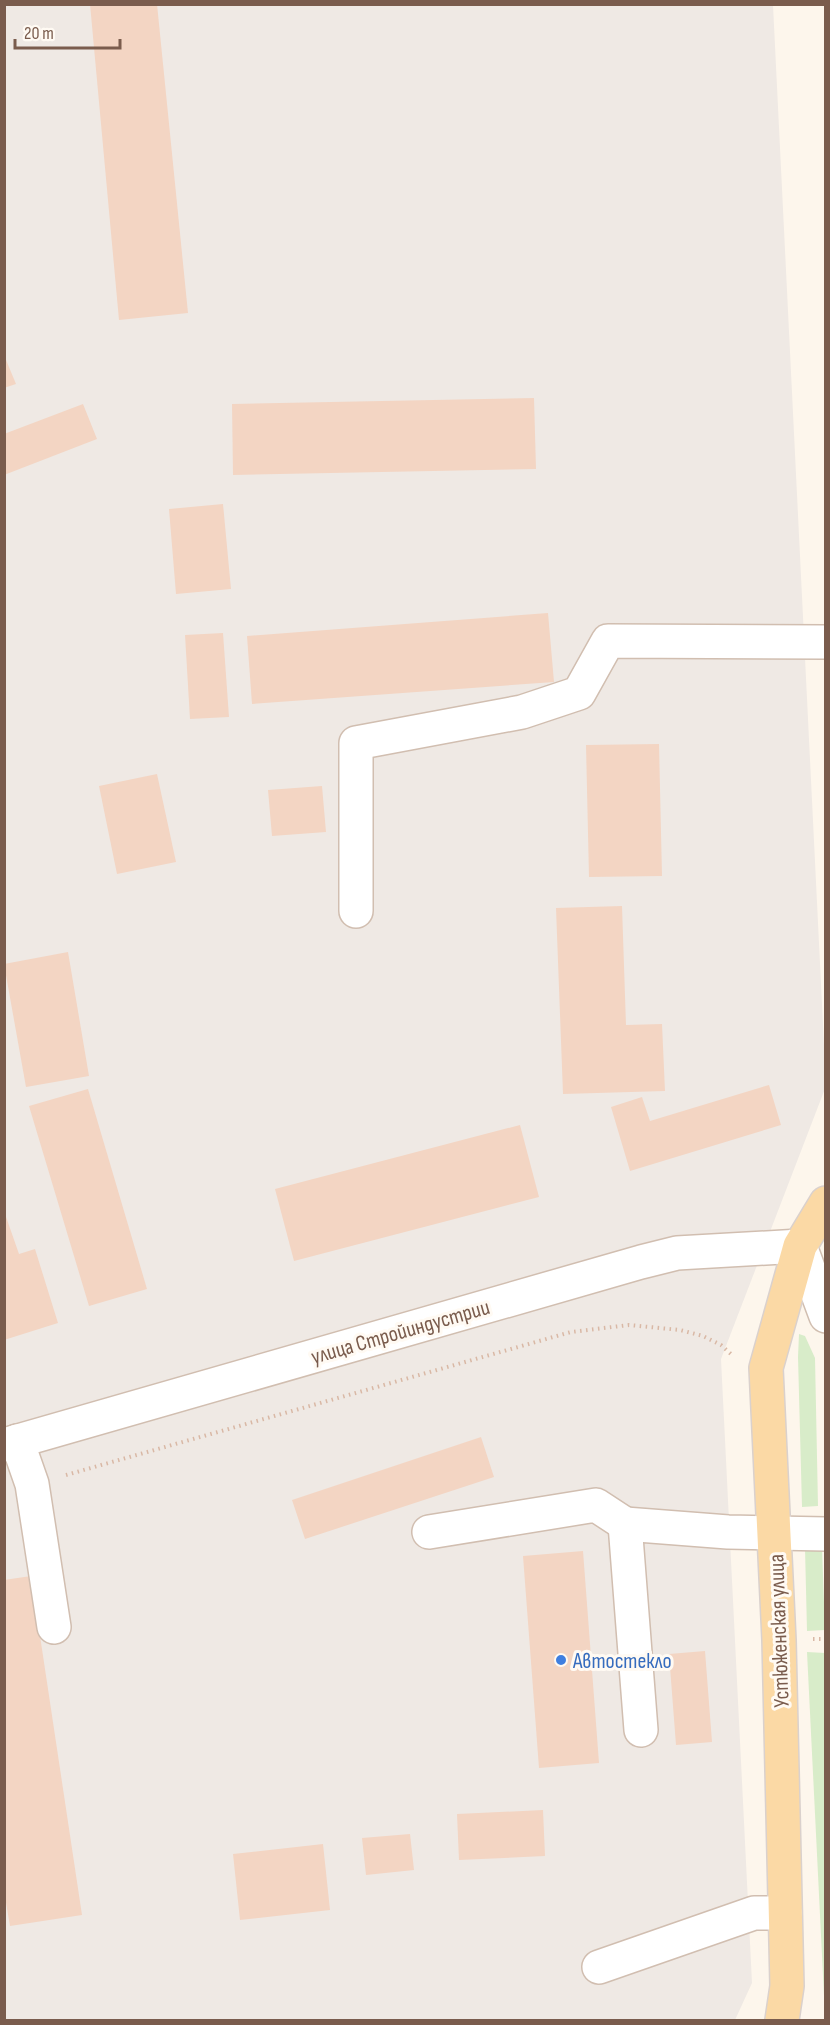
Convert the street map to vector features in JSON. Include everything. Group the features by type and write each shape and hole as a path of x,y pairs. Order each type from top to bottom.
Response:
{"main road":[{"name":"Устюженская улица","path":"782,2020 787,1986 775,1533 766,1368 801,1246 825,1203"}],"street":[{"path":"356,911 356,743 522,712 579,693 608,641 825,642"},
{"path":"801,1246 825,1316"},
{"name":"улица Стройиндустрии","path":"11,1443 640,1262 678,1253 801,1246"},
{"path":"11,1443 32,1484 54,1627"},
{"path":"429,1532 596,1505 625,1524 728,1532 825,1534"},
{"path":"625,1524 641,1730"},
{"path":"599,1967 754,1913 785,1913"}],"shaded area":[{"path":"5,5 773,5 826,1086 721,1359 752,1983 735,2020 5,2020"}],"green space":[{"path":"799,1334 805,1336 815,1358 818,1506 802,1507"},
{"path":"805,1548 822,1548 825,1630 807,1631"},
{"path":"807,1652 825,1653 825,1998 824,1996"}],"building":[{"path":"90,4 157,4 188,313 119,320"},
{"path":"4,355 16,384 4,388"},
{"path":"534,398 536,469 233,475 232,404"},
{"path":"83,404 97,439 4,475 4,434"},
{"path":"223,504 231,589 176,594 169,509"},
{"path":"548,613 554,682 252,704 247,636"},
{"path":"223,633 229,717 190,719 185,635"},
{"path":"659,744 662,876 589,877 586,745"},
{"path":"157,774 176,862 117,874 99,786"},
{"path":"322,786 326,832 272,836 268,790"},
{"path":"622,906 626,1025 662,1024 665,1091 563,1094 556,908"},
{"path":"68,952 89,1076 26,1087 4,964"},
{"path":"769,1085 781,1125 630,1171 611,1107 642,1097 650,1121"},
{"path":"88,1089 147,1289 89,1306 29,1106"},
{"path":"520,1125 539,1197 294,1261 275,1189"},
{"path":"4,1211 19,1254 35,1249 58,1323 4,1340"},
{"path":"481,1437 494,1477 305,1539 292,1500"},
{"name":"Автостекло","path":"583,1551 599,1763 539,1768 523,1556"},
{"path":"31,1576 82,1915 10,1926 4,1891 4,1580"},
{"path":"705,1651 712,1742 676,1745 669,1654"},
{"path":"543,1810 545,1856 459,1860 457,1814"},
{"path":"410,1834 414,1870 366,1875 362,1838"},
{"path":"323,1844 330,1910 240,1920 233,1854"}],"place":[{"name":"Автостекло","path":"561,1660"}]}
